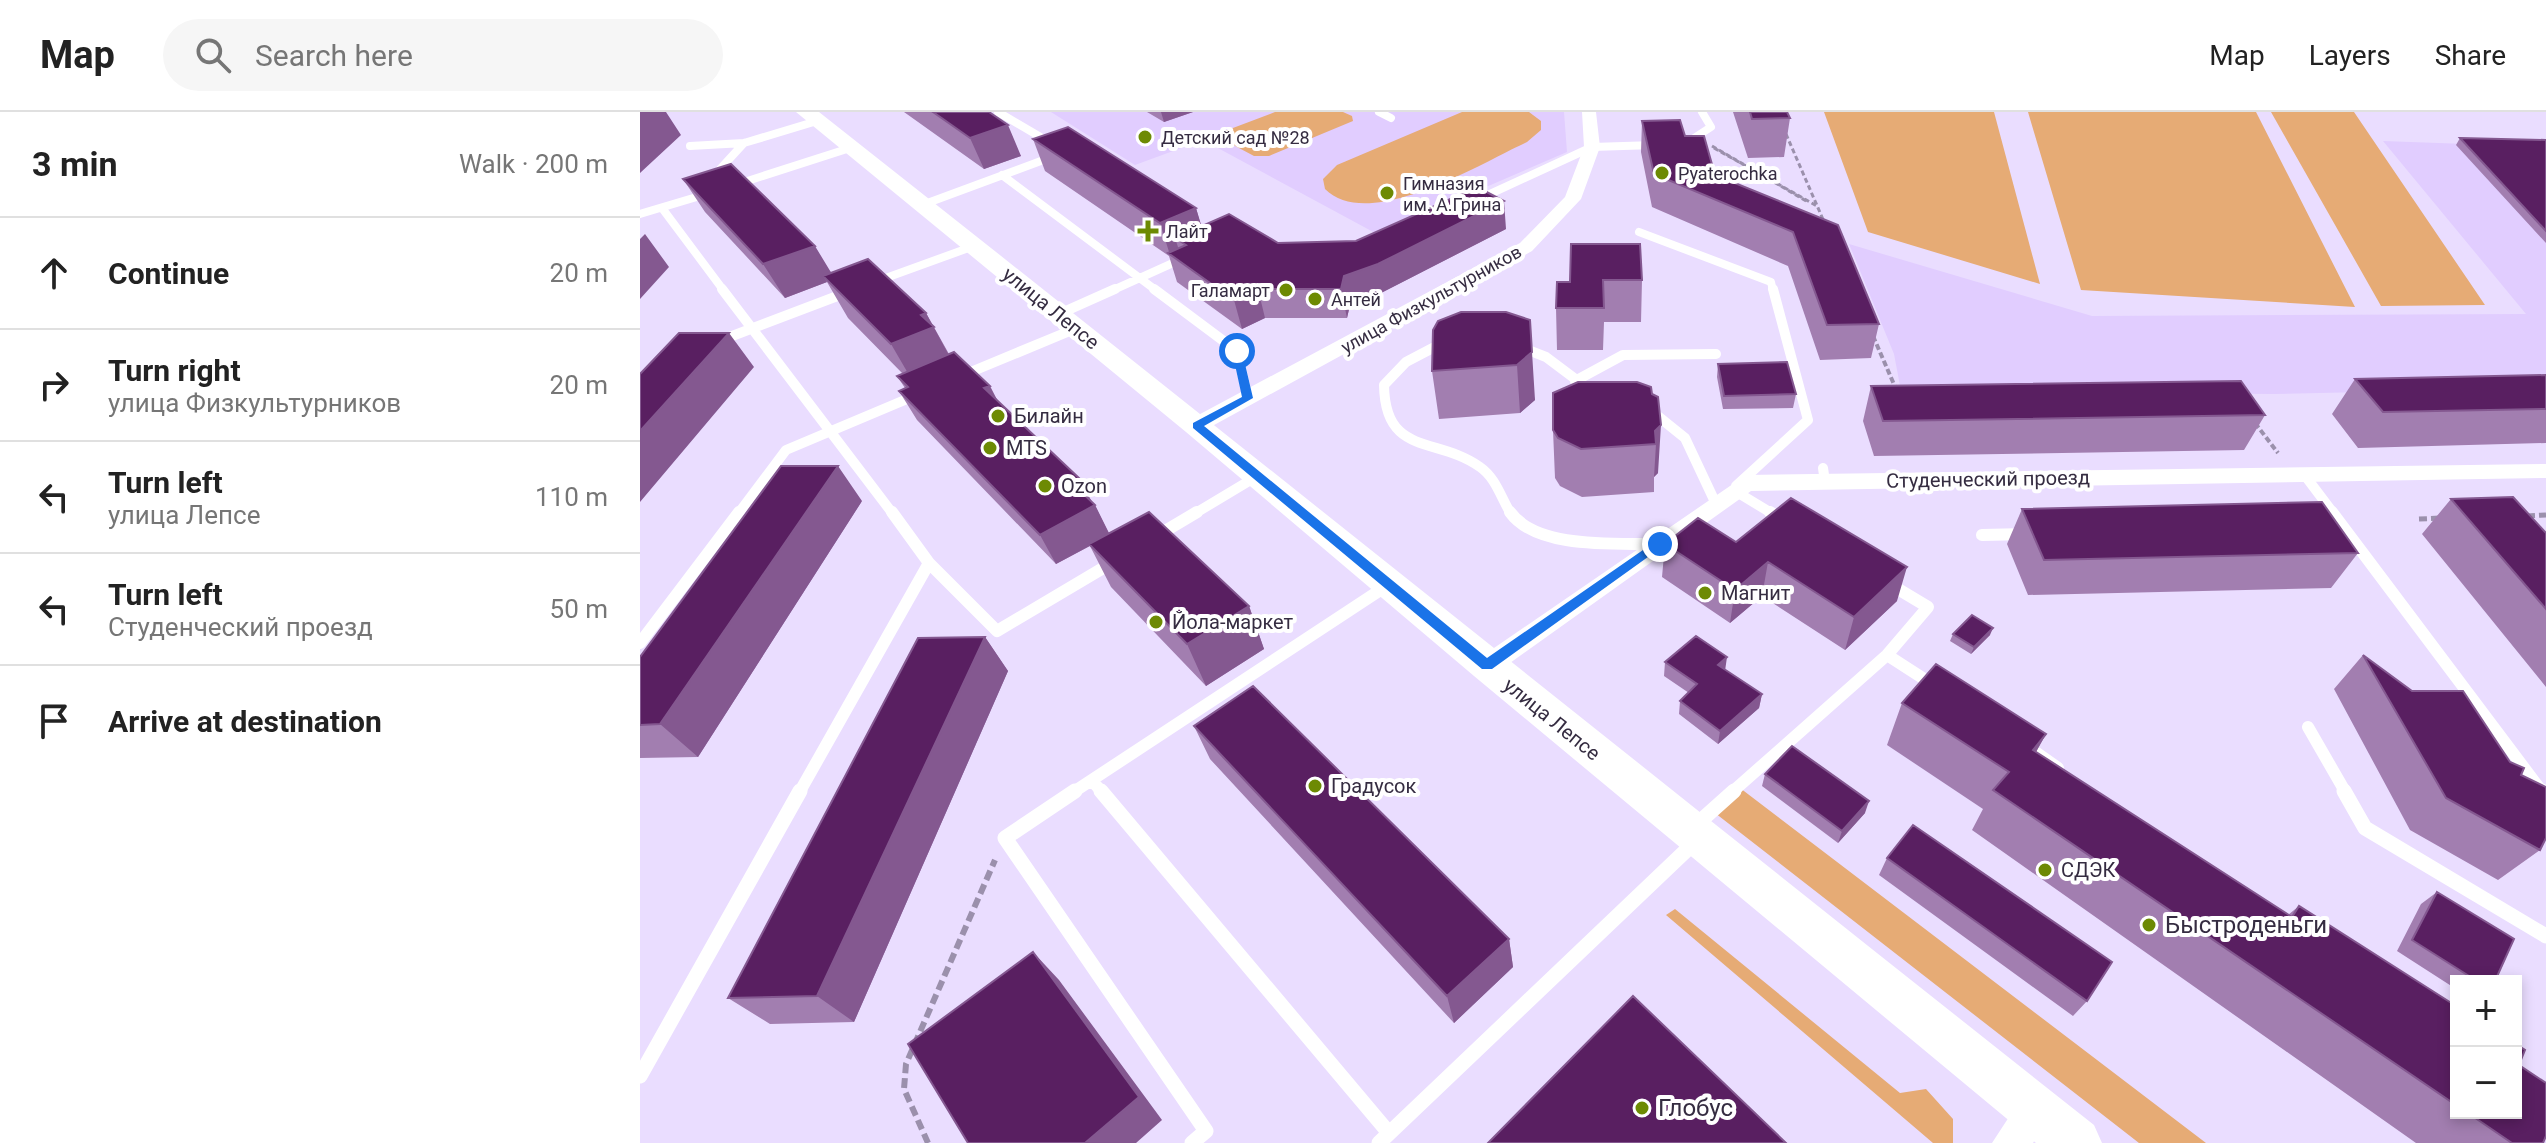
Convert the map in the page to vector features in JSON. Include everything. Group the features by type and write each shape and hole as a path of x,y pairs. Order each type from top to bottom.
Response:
{"main road":[{"name":"улица Лепсе","path":"811,117 1259,475 1388,585 1695,833 2023,1126 2076,1143"}],"street":[{"name":"улица Физкультурников","path":"1197,425 1526,247 1573,199 1592,147 1589,112"},
{"name":"Студенческий проезд","path":"1487,666 1746,483 1824,475 2546,471"}],"lane":[{"path":"922,205 1065,152 998,112"},
{"path":"1379,112 1391,118"},
{"path":"1675,144 1688,144 1711,127 1702,112"},
{"path":"690,146 744,143 811,117"},
{"path":"692,198 744,143"},
{"path":"1467,204 1592,147 1661,145"},
{"path":"640,214 850,148"},
{"path":"1002,175 1237,351 1248,398"},
{"path":"662,208 750,329 833,430 929,563 997,631 1130,552"},
{"path":"1639,232 1771,282 1808,420 1726,498"},
{"path":"709,345 974,246"},
{"path":"945,383 1068,321 1137,278 1193,254"},
{"path":"1465,338 1444,340 1406,362 1384,385 1385,403 1393,426 1408,438 1451,451 1483,469 1498,489 1508,512 1528,529 1567,538 1660,544"},
{"path":"1507,343 1546,357 1575,381 1605,396"},
{"path":"1575,381 1623,355 1716,354"},
{"path":"640,643 786,450 931,389"},
{"path":"1638,404 1676,426 1695,447 1726,498 1799,530"},
{"path":"2303,473 2546,797"},
{"path":"1143,544 1259,475"},
{"path":"2328,527 2344,527"},
{"path":"1982,535 2045,533"},
{"path":"640,1076 929,563"},
{"path":"1093,782 1384,1138 1695,833 1887,655 1928,607 1877,576"},
{"path":"1192,1143 1206,1131 1005,838 1388,585"},
{"path":"1887,655 1953,697"},
{"path":"2308,727 2365,828 2546,936"},
{"path":"2005,731 2066,775"}],"path":[{"path":"1782,126 1829,235"},
{"path":"1697,137 1808,202"},
{"path":"1697,137 1817,207"},
{"path":"1872,333 1896,390"},
{"path":"2254,422 2280,455"},
{"path":"2514,516 2546,515"},
{"path":"2419,519 2451,518"},
{"path":"928,1143 904,1089 906,1064 1005,838"}],"shaded area":[{"name":"Гимназия им. А.Грина","path":"1051,112 1564,112 1567,152 1377,234 1203,140 1135,165"},
{"path":"1275,112 1343,112 1352,116 1353,121 1269,156 1254,156 1222,139 1225,131"},
{"path":"1462,112 1529,112 1541,121 1541,130 1527,142 1454,178 1396,199 1369,203 1344,200 1325,189 1323,179 1337,165"},
{"path":"1824,112 1994,112 2040,284 1868,232"},
{"path":"2028,112 2256,112 2355,307 2081,290"},
{"path":"2271,112 2354,112 2485,305 2381,306"},
{"path":"2383,141 2546,147 2546,388 2275,394 1901,391 1894,354 1849,244 2092,316 2526,314"},
{"path":"1740,788 2206,1143 2139,1143 1715,813"},
{"path":"1675,909 1900,1093 1926,1089 1953,1119 1953,1143 1933,1143 1666,915"}],"building":[{"path":"933,112 989,112 1008,125 970,138"},
{"path":"1750,112 1787,112 1790,118 1752,119"},
{"path":"1680,120 1685,136 1704,136 1715,175 1838,225 1879,324 1827,325 1793,232 1654,174 1642,121"},
{"path":"1068,127 1196,208 1160,223 1033,139"},
{"path":"2460,138 2546,140 2546,231"},
{"path":"731,164 815,246 763,264 683,179"},
{"path":"1477,187 1504,201 1378,264 1344,276 1341,289 1258,289 1234,300 1168,253 1186,245 1175,238 1229,214 1278,243 1356,241"},
{"path":"1571,244 1640,244 1642,280 1603,280 1604,308 1556,308 1557,282 1570,282"},
{"path":"868,259 926,313 921,315 934,327 891,344 823,276"},
{"path":"1461,312 1506,312 1530,320 1532,352 1517,365 1432,371 1433,330 1438,321"},
{"path":"679,333 729,333 640,431 640,374"},
{"path":"954,352 990,386 984,388 1080,479 1072,483 1095,505 1040,535 899,391 908,387 897,376"},
{"path":"1787,362 1796,394 1724,396 1718,364"},
{"path":"2546,375 2546,409 2383,412 2355,379"},
{"path":"2241,381 2265,415 1883,421 1871,386"},
{"path":"1578,382 1637,382 1651,387 1652,394 1658,397 1661,425 1655,431 1656,444 1581,449 1558,438 1553,430 1553,393"},
{"path":"781,466 838,466 660,724 640,725 640,657"},
{"path":"2513,497 2546,533 2546,609 2451,499"},
{"path":"1791,498 1907,567 1854,617 1768,562 1735,590 1665,544 1698,518 1736,542"},
{"path":"2322,502 2358,553 2044,560 2022,509"},
{"path":"1149,512 1249,606 1187,644 1089,544"},
{"path":"1972,615 1993,628 1974,647 1953,634"},
{"path":"1696,636 1727,657 1718,665 1762,694 1720,731 1680,701 1697,684 1665,662"},
{"path":"985,637 817,996 728,998 918,638"},
{"path":"2363,655 2412,691 2463,691 2510,762 2524,768 2521,775 2546,787 2546,838 2540,850 2446,798"},
{"path":"1936,664 2046,734 2033,750 2292,917 2299,906 2450,1002 2450,1101 1993,790 2009,772 1902,703"},
{"path":"1253,686 1509,939 1447,996 1194,726"},
{"path":"1792,746 1869,801 1842,831 1765,774"},
{"path":"1913,825 2112,962 2087,1001 1887,858"},
{"path":"2437,892 2514,939 2498,975 2467,975 2412,940"},
{"path":"1033,952 1139,1097 1085,1143 968,1143 908,1044"},
{"path":"1633,996 1786,1143 1488,1143"},
{"path":"2522,1067 2546,1083 2546,1136 2543,1143 2512,1143 2477,1119 2522,1119"}],"place":[{"name":"Детский сад №28","path":"1145,137"},
{"name":"Pyaterochka","path":"1662,173"},
{"name":"Гимназия им. А.Грина","path":"1387,193"},
{"name":"Лайт","path":"1148,231"},
{"name":"Галамарт","path":"1286,290"},
{"name":"Антей","path":"1315,299"},
{"name":"Билайн","path":"998,416"},
{"name":"MTS","path":"990,448"},
{"name":"Ozon","path":"1045,486"},
{"name":"Магнит","path":"1705,593"},
{"name":"Йола-маркет","path":"1156,622"},
{"name":"Градусок","path":"1315,786"},
{"name":"СДЭК","path":"2045,870"},
{"name":"Быстроденьги","path":"2149,925"},
{"name":"Глобус","path":"1642,1108"}],"route":[{"path":"1237,351 1248,398 1197,425 1487,666 1660,544"}]}
